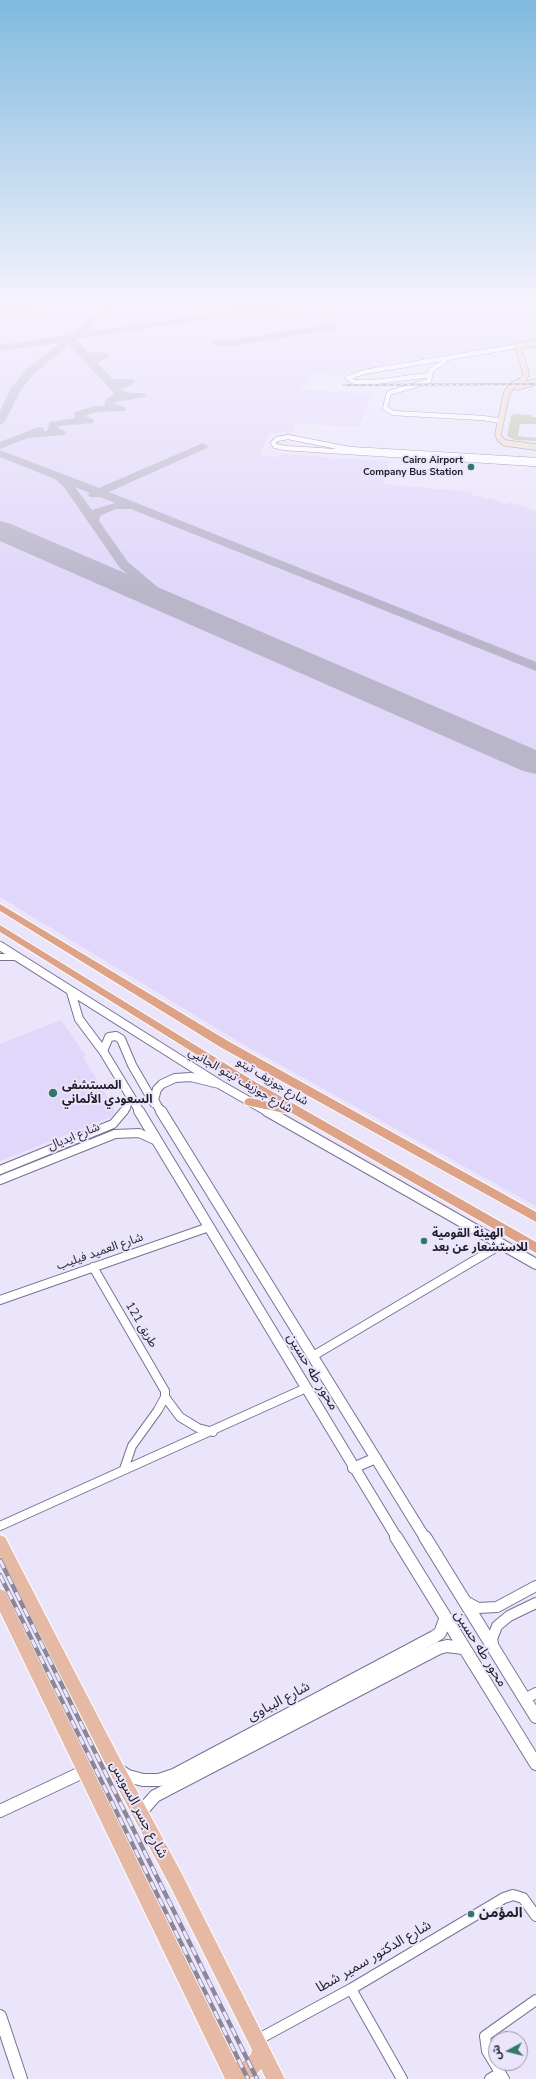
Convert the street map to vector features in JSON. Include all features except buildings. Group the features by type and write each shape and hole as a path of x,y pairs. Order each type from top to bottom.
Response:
{"highway":[{"name":"شارع جوزيف تيتو","path":"0,907 224,1044 536,1218"},
{"name":"شارع جوزيف تيتو","path":"0,928 295,1111 536,1248"},
{"path":"250,1102 295,1111"}],"main road":[{"path":"506,398 498,437 502,441 514,445 536,447"},
{"path":"511,398 505,436 512,441 536,443"},
{"name":"شارع جسر السويس","path":"0,1540 276,2079"},
{"path":"0,1596 233,2075 247,2070 259,2058 259,2045"}],"street":[{"path":"387,398 385,408 393,413 483,418 501,422"},
{"path":"357,451 297,439 281,438 273,441 275,446 291,448 493,459 536,464"},
{"path":"291,448 297,445 297,439"},
{"path":"324,450 325,447 332,446"},
{"path":"517,461 536,460"},
{"name":"شارع جوزيف تيتو الجانبي","path":"0,946 219,1084 536,1264"},
{"path":"0,957 17,957"},
{"name":"محور طه حسين","path":"71,992 79,1019 104,1051 445,1620 536,1764"},
{"name":"محور طه حسين","path":"104,1051 109,1037 116,1036 121,1039 136,1072 156,1105 536,1717"},
{"path":"156,1105 154,1100 157,1089 175,1078 191,1077 219,1084"},
{"name":"شارع ايديال","path":"0,1170 113,1124 127,1108 130,1095"},
{"name":"شارع ايديال","path":"0,1180 115,1134 139,1133 158,1142"},
{"name":"شارع العميد فيليب","path":"0,1300 209,1227"},
{"path":"313,1356 502,1244"},
{"name":"طريق 121","path":"92,1268 164,1386 165,1397 180,1417 198,1428 213,1432"},
{"path":"0,1526 124,1469 213,1432 306,1388"},
{"path":"124,1469 132,1446 165,1397"},
{"path":"353,1468 376,1458"},
{"path":"465,1601 478,1608 497,1606 536,1586"},
{"path":"495,1650 492,1639 497,1626 509,1616 536,1603"},
{"name":"شارع البباوى","path":"140,1813 155,1796 211,1761 317,1705 434,1637 440,1633 445,1620"},
{"name":"شارع البباوى","path":"317,1705 440,1648 447,1646 463,1648"},
{"path":"525,1699 536,1694"},
{"name":"شارع البباوى","path":"116,1768 128,1776 143,1780 159,1780 211,1761"},
{"path":"0,1811 85,1771"},
{"name":"شارع الدكتور سمير شطا","path":"259,2045 504,1898 513,1895 523,1898 536,1916"},
{"path":"351,1989 402,2079"},
{"path":"498,2077 487,2051 484,2039 485,2036 536,2000"},
{"path":"0,2016 21,2079"}],"shaded area":[{"path":"0,398 370,398 359,427 296,423 293,432 279,431 277,434 269,433 261,454 259,455 280,457 281,454 329,457 328,459 335,460 336,458 390,461 383,484 473,492 470,494 486,498 483,499 485,500 490,498 506,504 510,502 536,511 536,1206 246,1046 0,897"},
{"name":"المستشفى السعودي الألماني","path":"61,1020 86,1056 83,1057 115,1110 114,1116 0,1161 0,1044"}],"green space":[{"path":"515,414 531,415 531,417 536,417 536,424 520,424 518,436 536,438 536,441 515,440 507,436 511,416"}],"taxiway":[{"path":"0,422 11,398"},
{"path":"112,400 116,398"},
{"path":"112,400 122,398"},
{"path":"28,435 61,433 52,430 54,424 69,421 89,421 81,419 79,414 95,409 121,409 110,406 110,400 112,400"},
{"path":"0,446 39,430"},
{"path":"99,493 203,446"},
{"path":"0,453 99,493"},
{"path":"59,477 68,485 93,521"},
{"path":"94,495 99,493"},
{"path":"99,493 536,667"},
{"path":"93,521 94,514 101,510 116,506 130,506"},
{"path":"93,521 124,565 157,593 192,613"},
{"path":"513,753 536,760"}],"runway":[{"path":"0,530 536,763"}],"railway":[{"path":"0,1560 257,2079"},
{"path":"0,1575 248,2079"}],"place":[{"name":"Cairo Airport Company Bus Station","path":"471,467"},
{"name":"المستشفى السعودي الألماني","path":"53,1093"},
{"name":"الهيئة القومية للاستشعار عن بعد","path":"424,1241"},
{"name":"المؤمن","path":"471,1914"}]}
